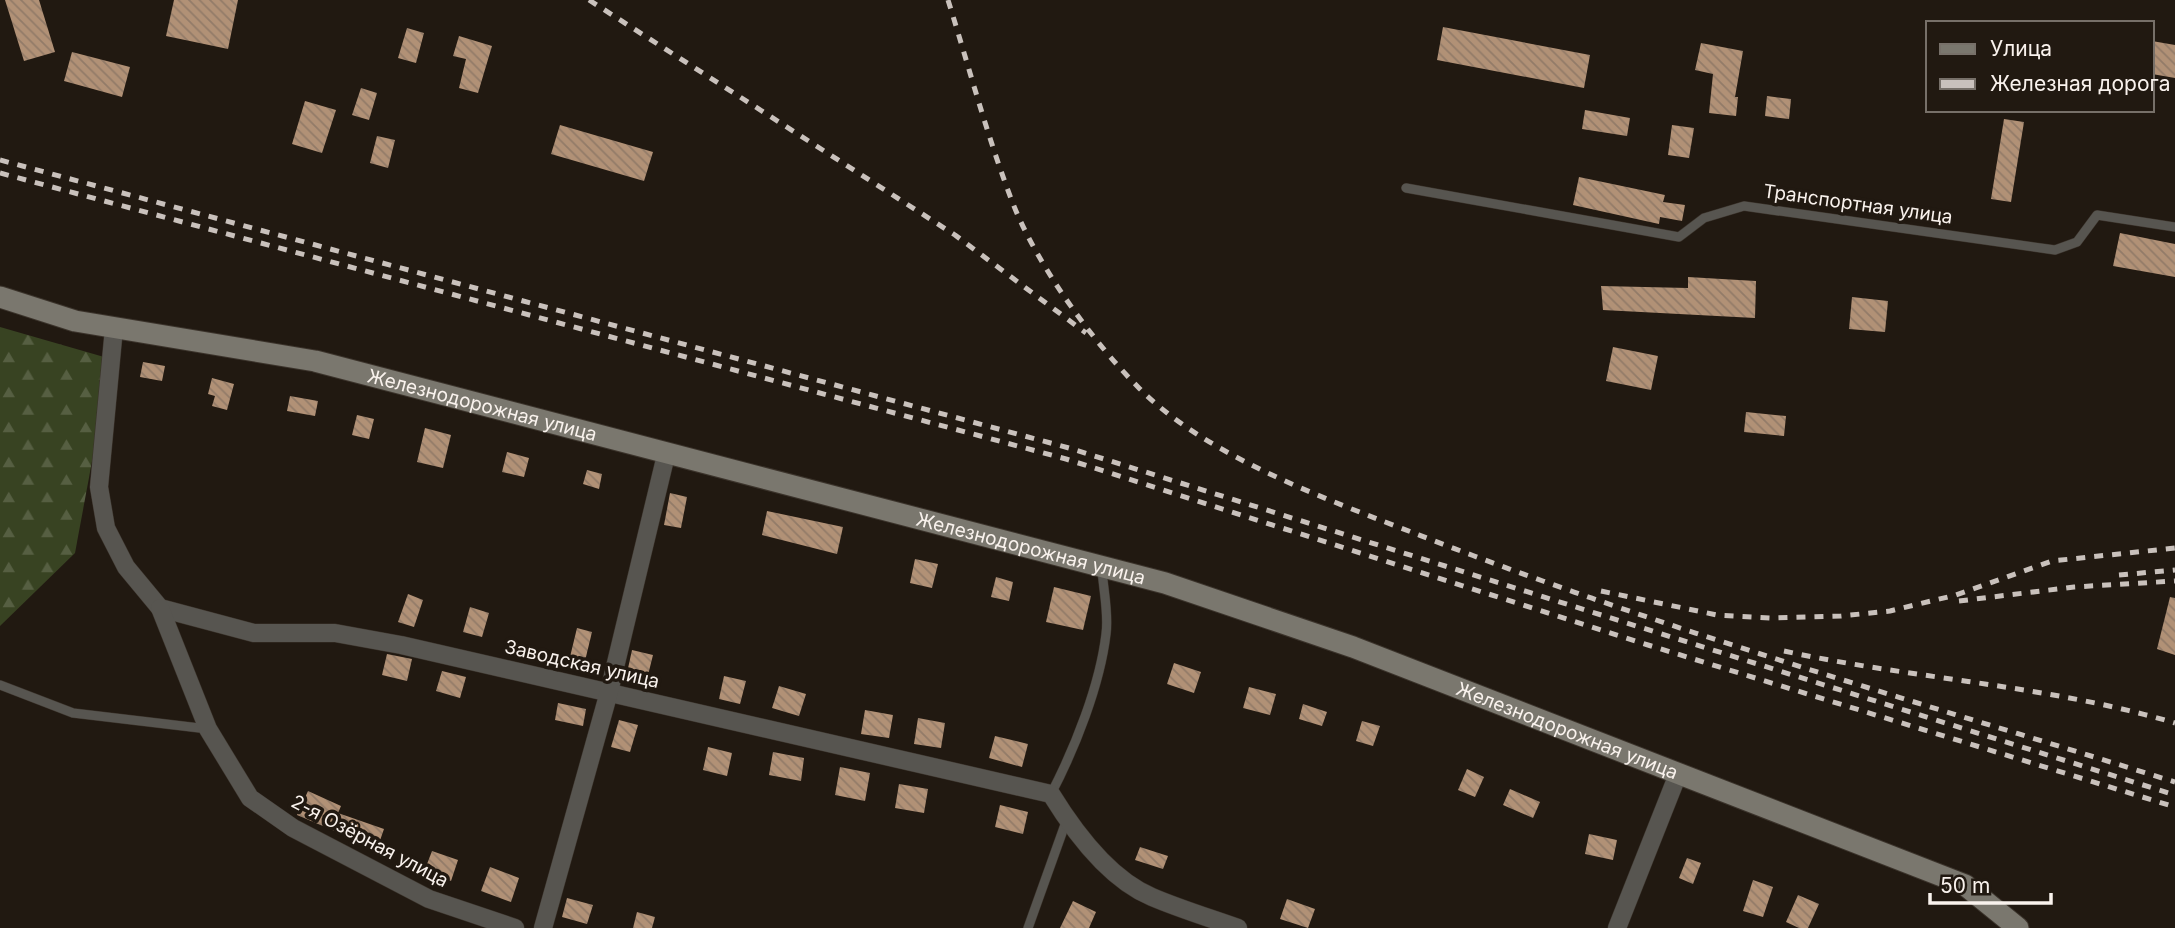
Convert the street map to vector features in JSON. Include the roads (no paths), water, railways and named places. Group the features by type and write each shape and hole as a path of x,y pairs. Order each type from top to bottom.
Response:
{"street":[{"name":"Железнодорожная улица","path":"0,297 75,321 315,361 1165,583 1353,647 1965,885 2018,928"},
{"path":"114,328 99,487 106,528 126,567 160,608"},
{"path":"544,928 609,692 666,454"},
{"name":"Заводская улица","path":"160,608 254,634 335,633 401,645 1051,794"},
{"name":"2-я Озёрная улица","path":"160,608 208,729 250,798 293,828 429,900 515,928"},
{"path":"1617,928 1678,774"},
{"path":"1051,794 1067,819 1116,876 1149,897 1238,928"}],"lane":[{"name":"Транспортная улица","path":"1406,188 1679,237 1703,218 1744,206 2055,250 2077,242 2097,215 2175,228"},
{"path":"1051,794 1069,761 1098,671 1107,632 1101,567"},
{"path":"0,685 72,713 208,729"},
{"path":"1028,928 1067,819"}],"railway":[{"path":"589,0 955,235 1086,333"},
{"path":"948,0 1003,176 1022,225 1035,249 1066,300 1120,368 1166,412 1198,435 1308,491 1512,570 1700,635 2175,782"},
{"path":"0,160 1069,448 2175,795"},
{"path":"0,173 1066,459 1648,645 2175,807"},
{"path":"1601,591 1717,615 1771,618 1841,616 1890,611 1956,595 2052,561 2175,548"},
{"path":"2119,575 2175,570"},
{"path":"1959,601 2074,587 2175,581"},
{"path":"1784,651 2078,700 2175,723"}]}
